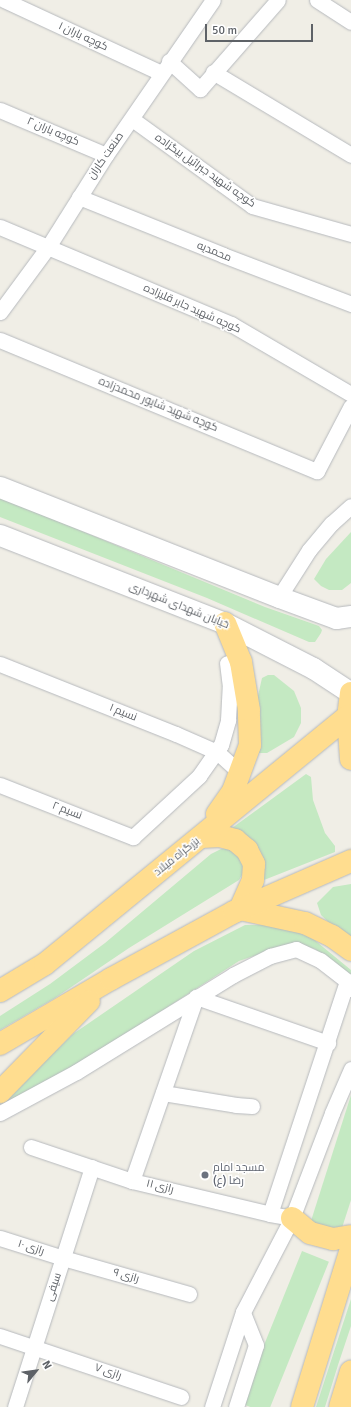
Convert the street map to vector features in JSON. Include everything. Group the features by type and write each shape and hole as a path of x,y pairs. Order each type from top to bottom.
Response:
{"highway":[{"path":"201,837 234,791 250,745 250,710 241,662 226,623"},
{"path":"351,693 348,716 351,759"},
{"name":"بزرگراه میلاد","path":"0,992 45,964 348,716"},
{"path":"201,837 220,836 235,840 247,850 254,864 252,880 240,909"},
{"path":"0,1044 111,979 240,909 351,861"},
{"path":"240,909 304,923 332,936 351,950"},
{"path":"0,1092 111,979"},
{"path":"292,1218 310,1233 333,1239 351,1236"},
{"path":"302,1407 351,1250"},
{"path":"340,1407 351,1372"}],"main road":[{"path":"0,487 336,618 351,616"},
{"name":"خیابان شهدای شهرداری","path":"0,535 226,623 313,668 351,693"}],"street":[{"name":"کوچه باران ۱","path":"4,0 165,67 200,89 213,72"},
{"name":"صنعت کاران","path":"0,312 48,247 106,155 132,119 165,67 213,0"},
{"path":"278,0 213,72 351,155"},
{"path":"317,0 351,22"},
{"name":"کوچه باران ۲","path":"0,110 106,155"},
{"name":"کوچه شهید جبرائیل بیگزاده","path":"132,119 252,206 351,234"},
{"name":"محمدیه","path":"79,197 351,304"},
{"name":"کوچه شهید جابر قلیزاده","path":"0,227 232,324 351,394"},
{"name":"کوچه شهید شاپور محمدزاده","path":"0,340 317,471 351,406"},
{"path":"279,597 309,550 332,523 351,506"},
{"path":"217,752 222,745 228,720 230,688 227,662"},
{"name":"نسیم ۱","path":"0,664 176,734 217,752 240,773"},
{"name":"نسیم ۲","path":"0,785 133,837 198,776 217,752"},
{"path":"0,1113 76,1072 233,975 270,956 296,949 320,960 349,985 270,1214"},
{"path":"196,997 328,1043"},
{"path":"132,1180 196,997"},
{"path":"212,1407 243,1312 292,1218 332,1113 351,1069"},
{"path":"163,1094 252,1106"},
{"name":"رازی ۱۱","path":"32,1147 132,1180 292,1218"},
{"name":"سیفی","path":"15,1407 92,1167"},
{"name":"رازی ۱۰","path":"0,1238 63,1258"},
{"name":"رازی ۹","path":"63,1258 189,1294"},
{"path":"236,1407 256,1345 243,1312"},
{"name":"رازی ۷","path":"0,1336 181,1397"}],"green space":[{"path":"0,497 265,607 319,626 322,630 321,633 315,642 309,642 207,598 0,517"},
{"path":"351,532 351,583 342,590 329,590 321,586 314,579 326,559"},
{"path":"268,675 274,675 294,691 301,708 301,723 294,737 267,753 259,753 253,750 257,700 262,678"},
{"path":"306,774 311,777 313,800 325,833 335,846 335,852 264,880 228,831"},
{"path":"231,848 237,853 245,870 239,880 129,948 55,998 0,1030 0,1016 50,984 105,943 211,854 221,849"},
{"path":"351,884 351,944 321,915 317,903 333,887"},
{"path":"245,925 277,925 306,933 351,970 351,979 315,949 293,943 239,961 72,1069 0,1105 73,1034 194,951"},
{"path":"351,1095 351,1200 340,1234 310,1224"},
{"path":"302,1251 329,1262 270,1407 250,1407 241,1403"},
{"path":"351,1299 351,1326 325,1407 316,1407"}],"place":[{"name":"مسجد امام رضا (ع)","path":"205,1175"}]}
